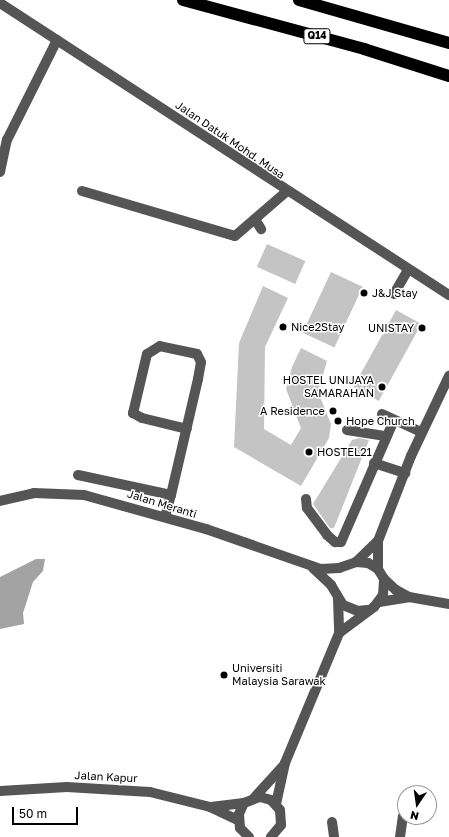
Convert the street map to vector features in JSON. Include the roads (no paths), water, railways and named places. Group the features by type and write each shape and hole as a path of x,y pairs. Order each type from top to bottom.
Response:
{"highway":[{"name":"Q14","path":"183,0 364,49 449,76"},
{"path":"299,0 449,43"}],"street":[{"name":"Jalan Datuk Mohd. Musa","path":"0,3 286,192 449,295"},
{"path":"0,172 7,140 57,40"},
{"path":"82,191 227,236 235,236 286,192"},
{"path":"255,219 261,229"},
{"path":"394,294 408,270"},
{"path":"165,517 187,429 201,362 197,354 160,346 147,354 133,413 142,418 187,429"},
{"path":"378,569 378,541 421,432 449,376"},
{"path":"382,414 421,432"},
{"path":"306,500 307,508 327,535 335,542 341,542 374,463 394,420"},
{"path":"347,430 386,436"},
{"path":"374,463 403,476"},
{"path":"78,475 171,495"},
{"name":"Jalan Meranti","path":"0,501 27,494 72,493 165,517 312,567"},
{"path":"340,633 337,576 378,541"},
{"path":"312,567 329,569 352,563 368,563 378,569 384,579 396,590 409,597 449,604"},
{"path":"312,567 326,578 337,595 350,610 367,610"},
{"path":"379,602 383,595 384,579"},
{"path":"276,804 285,763 340,633 367,610 379,602 409,597"},
{"path":"254,798 285,763"},
{"name":"Jalan Kapur","path":"0,791 67,787 150,792 210,807 238,820"},
{"path":"254,798 266,798 276,804 282,817 281,824 270,837"},
{"name":"Jalan Kapur","path":"210,807 244,803 254,798"},
{"path":"244,803 238,820 246,836"},
{"path":"332,822 334,837"},
{"path":"400,837 402,825"}],"place":[{"name":"J&J Stay","path":"364,293"},
{"name":"Nice2Stay","path":"283,327"},
{"name":"UNISTAY","path":"422,328"},
{"name":"HOSTEL UNIJAYA SAMARAHAN","path":"382,387"},
{"name":"A Residence","path":"333,411"},
{"name":"Hope Church","path":"338,421"},
{"name":"HOSTEL21","path":"309,452"},
{"name":"Universiti Malaysia Sarawak","path":"224,675"}]}
